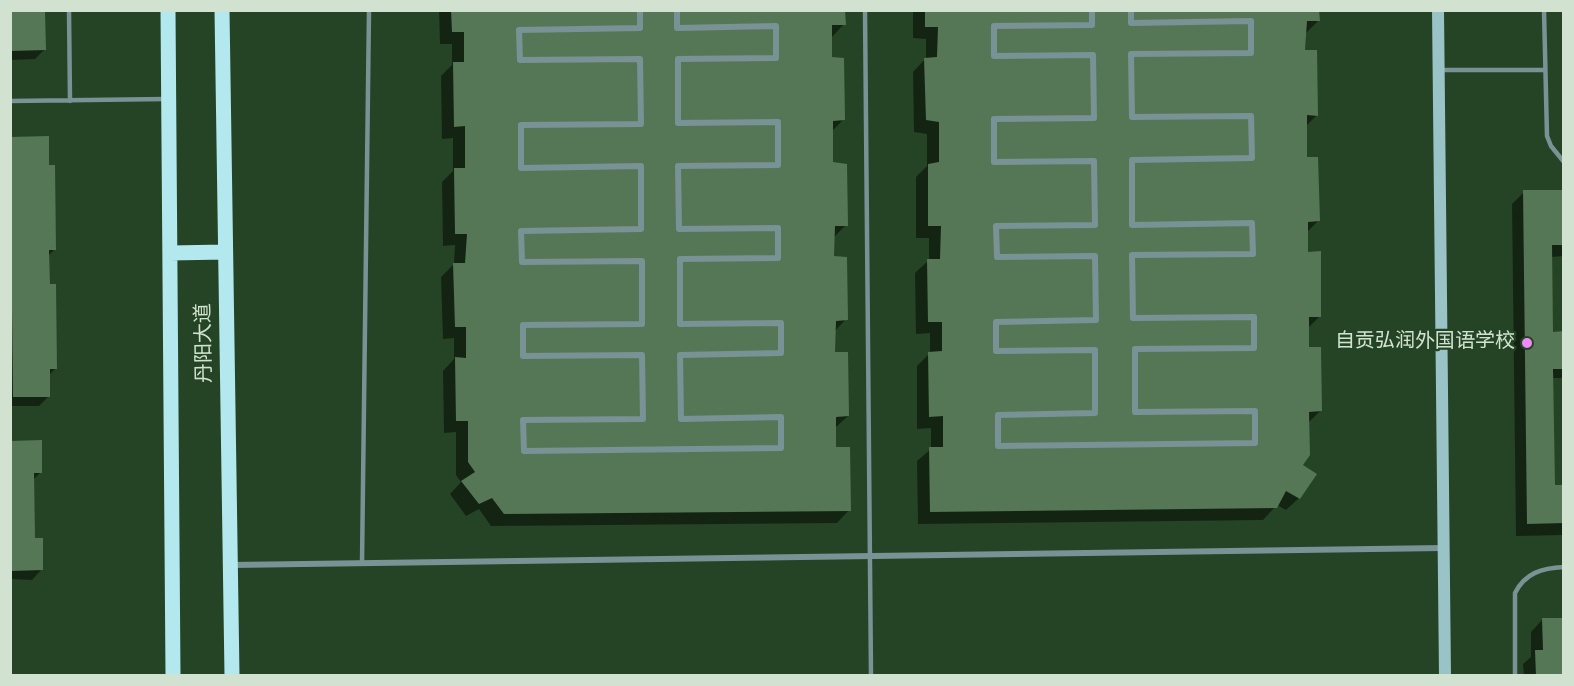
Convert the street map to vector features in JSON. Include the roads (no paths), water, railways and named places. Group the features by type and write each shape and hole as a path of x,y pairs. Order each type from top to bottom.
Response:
{"main road":[{"name":"丹阳大道","path":"168,10 173,675"},
{"name":"丹阳大道","path":"222,10 232,675"},
{"path":"170,253 225,252"}],"street":[{"path":"640,10 640,28 519,30 520,60 640,59 640,124 521,125 521,168 641,166 641,229 521,231 522,262 642,261 642,324 523,325 523,356 642,355 643,419 523,420 524,451 781,448 781,417 681,418 680,355 781,353 781,323 680,324 680,259 778,258 778,228 679,229 678,166 778,165 778,122 678,123 678,59 776,58 776,26 677,28 677,10"},
{"path":"1092,10 1092,25 994,26 994,56 1093,55 1094,118 994,119 994,162 1094,161 1095,225 996,226 996,257 1095,256 1096,320 996,322 996,351 1095,350 1095,413 998,415 998,446 1255,442 1254,411 1135,412 1135,349 1254,348 1254,317 1133,318 1132,255 1253,254 1252,223 1132,225 1132,160 1252,158 1251,116 1132,117 1131,54 1251,53 1251,21 1131,23 1131,10"},
{"path":"1438,10 1445,675"},
{"path":"230,565 1443,548"}],"lane":[{"path":"69,10 70,100"},
{"path":"362,563 369,10"},
{"path":"865,10 871,675"},
{"path":"1544,10 1547,136 1551,146 1563,162"},
{"path":"1438,70 1545,70"},
{"path":"10,101 169,99"},
{"path":"1515,675 1515,593 1520,583 1530,574 1563,567"}],"place":[{"name":"自贡弘润外国语学校","path":"1527,343"}]}
